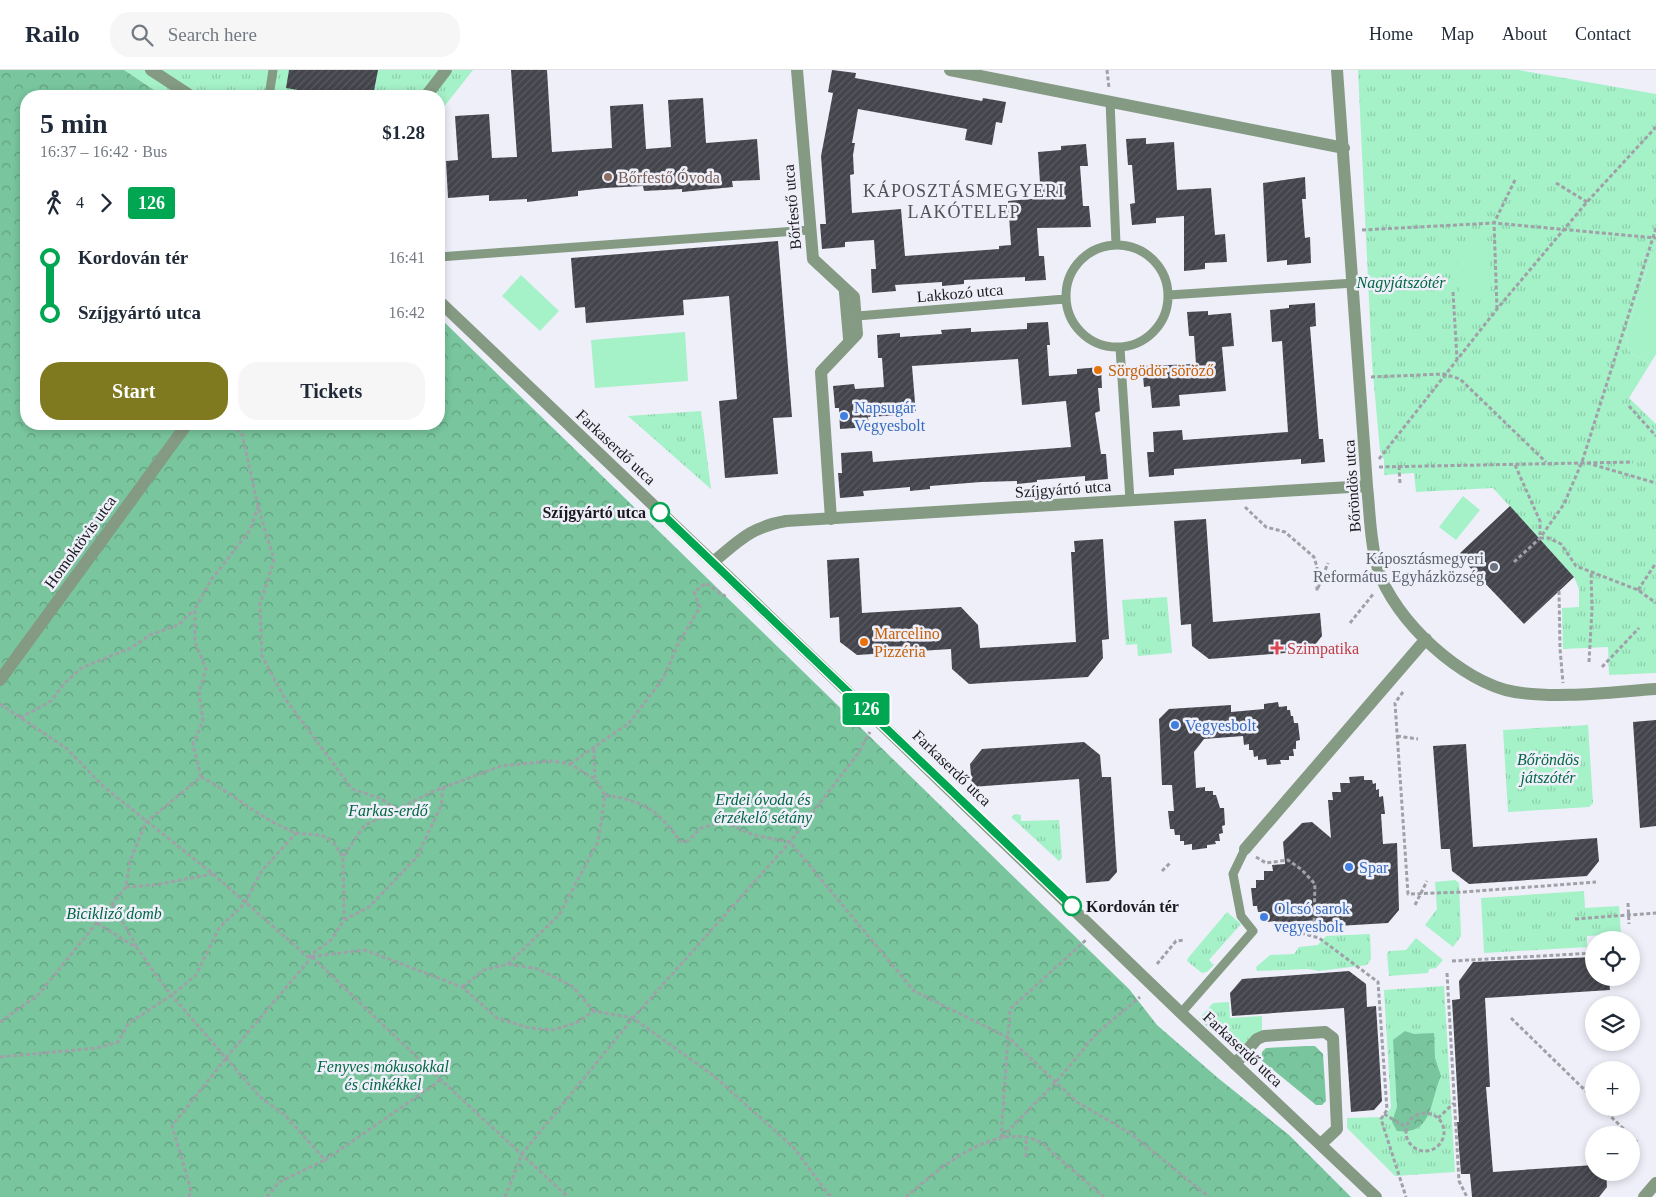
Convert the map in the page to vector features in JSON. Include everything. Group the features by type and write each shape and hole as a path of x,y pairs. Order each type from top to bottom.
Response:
{"street":[{"path":"151,70 182,90"},
{"path":"431,90 446,70"},
{"name":"Bőrfestő utca","path":"797,70 812,259 854,297 857,316 857,334 822,372 831,518"},
{"path":"950,70 1344,148"},
{"name":"Bőröndös utca","path":"1337,70 1354,283 1367,486 1373,550 1378,571 1399,611 1426,639 1470,674 1494,685 1513,691 1535,694 1656,690"},
{"name":"Farkaserdő utca","path":"445,307 714,562 1181,1013 1376,1197"},
{"name":"Homoktövis utca","path":"0,680 183,430"},
{"name":"Szíjgyártó utca","path":"714,562 746,534 764,525 831,518 1048,507 1130,500 1367,486"},
{"path":"1245,849 1426,639"},
{"path":"1235,1064 1257,1039 1264,1036 1326,1032 1330,1034 1333,1038 1337,1129 1321,1144"},
{"path":"1644,1197 1656,1183"}],"lane":[{"path":"270,90 273,70"},
{"path":"1110,101 1116,244"},
{"path":"445,257 810,230"},
{"path":"1116,244 1132,246 1152,258 1161,268 1167,282 1169,295 1167,309 1154,333 1143,341 1120,348 1107,347 1083,335 1068,314 1065,299 1067,284 1072,270 1080,259 1090,252 1116,244"},
{"path":"1169,295 1354,283"},
{"path":"843,288 848,344"},
{"name":"Lakkozó utca","path":"857,316 1065,299"},
{"path":"1120,348 1130,500"},
{"path":"1181,1013 1253,931 1241,916 1233,874 1245,849"}],"path":[{"path":"1377,461 1497,309 1587,202 1656,127"},
{"path":"1497,309 1494,223 1516,178"},
{"path":"1556,183 1587,202"},
{"path":"1359,231 1494,223 1566,228 1654,238"},
{"path":"1514,562 1540,538 1564,504 1582,462 1656,228"},
{"path":"1453,292 1457,360"},
{"path":"1360,377 1444,374 1460,380 1547,462"},
{"path":"1629,406 1656,436"},
{"path":"238,430 242,434 258,506 274,560 260,604 262,656 284,697 352,789 382,799 395,809"},
{"path":"1378,468 1547,462 1633,462"},
{"path":"1582,462 1656,483"},
{"path":"1515,464 1540,521 1540,538"},
{"path":"1400,466 1400,484"},
{"path":"20,718 52,700 63,685 81,668 131,648 150,634 178,625 195,609 211,580 250,530 258,506"},
{"path":"1245,507 1266,527 1285,532 1314,556 1317,567 1317,591 1328,563"},
{"path":"1540,538 1549,538 1561,544 1576,566 1638,590 1656,603"},
{"path":"1638,590 1656,563"},
{"path":"1589,662 1592,609 1591,572"},
{"path":"570,764 629,723 664,677 677,646 700,607 694,592 706,583 724,596"},
{"path":"1559,591 1560,649 1564,694"},
{"path":"1350,623 1374,594"},
{"path":"195,609 195,642 206,669 199,692 203,721 194,744 201,776 226,790 256,813 296,833 313,834 330,839 343,857 344,920"},
{"path":"1602,667 1638,628"},
{"path":"1403,692 1395,703 1408,894 1464,892 1596,882"},
{"path":"0,704 66,748 104,787 213,874 310,957 568,1197"},
{"path":"505,1197 522,1154 633,1018 790,842 859,752 877,719"},
{"path":"1397,736 1418,739"},
{"path":"594,749 595,779"},
{"path":"343,857 364,826 395,809 443,787 501,766 551,761 570,764 595,779 605,795 598,842 559,915 508,964"},
{"path":"0,1022 38,995 126,887 130,861 146,822 201,776"},
{"path":"189,1197 191,1190 172,1126 310,957 331,940 344,920 369,907 417,857 441,806 443,787"},
{"path":"605,795 632,799 663,818 680,841 687,842 701,828 724,822 752,835 790,842 914,990 1009,1038 1077,1102 1130,1133 1209,1197"},
{"path":"0,1058 97,1048 118,1042 129,1023 172,995 196,975 219,928 245,903 261,872 296,833"},
{"path":"1245,849 1266,863 1288,860 1302,870 1315,884 1314,922"},
{"path":"1162,871 1170,863"},
{"path":"126,887 154,885 213,874"},
{"path":"1415,905 1427,881"},
{"path":"1464,892 1464,897"},
{"path":"1628,903 1629,924"},
{"path":"112,904 137,948 172,995 260,1097 285,1115 325,1160"},
{"path":"1575,918 1656,913"},
{"path":"97,923 137,948"},
{"path":"1001,1138 1010,1008 1097,930"},
{"path":"1301,933 1319,938 1378,982 1387,1110 1381,1119 1406,1197"},
{"path":"1157,964 1176,941 1184,940"},
{"path":"310,957 365,950 462,987 497,1018 530,1028 553,1030 576,1022 594,1011"},
{"path":"1452,961 1585,953"},
{"path":"462,987 484,970 508,964 538,969 572,986 594,1011 633,1018 714,1076 794,1148 828,1194 833,1197"},
{"path":"1447,973 1459,1181 1468,1197"},
{"path":"1001,1138 1056,1082 1097,1033 1140,997"},
{"path":"1511,1018 1585,1091"},
{"path":"267,1197 279,1182 325,1160 441,1080"},
{"path":"1438,1118 1454,1102"},
{"path":"1424,1112 1438,1118 1443,1124 1443,1140 1430,1151 1422,1151 1409,1143 1406,1127 1410,1120 1424,1112"},
{"path":"1384,1114 1406,1127"},
{"path":"1610,1116 1621,1126"},
{"path":"906,1197 947,1163 979,1146 1001,1138 1016,1137 1040,1142 1104,1197"},
{"path":"1026,1139 1026,1157"}],"green space":[{"name":"Farkas-erdő","path":"0,70 124,70 154,90 20,90 20,430 445,430 445,323 1129,989 1157,1025 1218,1078 1289,1135 1351,1197 0,1197"},
{"path":"124,70 473,70 445,105 445,90 154,90"},
{"name":"Nagyjátszótér","path":"1358,70 1519,70 1656,94 1656,242 1626,333 1629,351 1650,364 1629,398 1656,424 1656,673 1609,675 1608,647 1563,649 1562,608 1579,607 1579,589 1574,577 1493,488 1416,492 1414,473 1384,475 1384,460 1380,451 1372,363"},
{"path":"1656,242 1656,354 1650,364 1629,351 1626,333"},
{"path":"1488,243 1491,295 1460,297 1456,246"},
{"path":"521,275 559,311 540,331 502,296"},
{"path":"685,332 688,381 595,388 591,340"},
{"path":"701,411 711,489 628,416"},
{"path":"1463,496 1480,510 1456,540 1439,527"},
{"path":"1167,597 1172,653 1138,656 1137,644 1126,645 1122,600"},
{"name":"Bőröndös játszótér","path":"1588,725 1593,803 1589,807 1508,812 1503,730"},
{"path":"1016,814 1021,815 1021,821 1059,820 1062,858 1059,861 1011,817"},
{"path":"1455,880 1459,883 1461,936 1453,947 1425,925 1437,909 1435,882"},
{"path":"1584,891 1585,908 1619,906 1621,931 1585,931 1585,947 1484,953 1481,898"},
{"path":"1227,912 1241,924 1209,960 1214,965 1207,972 1202,973 1187,961 1188,958"},
{"path":"1370,934 1371,959 1367,965 1319,971 1308,969 1257,971 1256,967 1270,955 1294,954 1299,947 1318,945 1326,936"},
{"path":"1416,938 1443,960 1436,968 1429,969 1428,973 1389,976 1387,954 1389,951 1406,950"},
{"path":"1444,986 1455,1172 1395,1176 1347,1128 1347,1118 1385,1117 1391,1107 1384,990"},
{"path":"1229,1002 1230,1018 1262,1016 1262,1033 1239,1052 1235,1052 1199,1019 1213,1003"},
{"path":"1405,1031 1414,1034 1434,1033 1435,1058 1441,1076 1432,1105 1424,1122 1418,1128 1409,1131 1397,1131 1392,1122 1397,1107 1393,1040"},
{"path":"1315,1046 1323,1054 1326,1101 1322,1105 1316,1105 1261,1060 1262,1052 1266,1048"}],"building":[{"path":"289,70 378,70 374,90 298,90 286,88"},
{"path":"511,70 547,70 552,152 612,148 610,106 643,104 646,149 671,147 668,100 703,98 706,143 757,139 760,180 732,181 733,187 682,192 682,189 644,191 643,186 605,188 578,191 578,196 527,202 527,199 489,201 489,195 448,198 446,161 458,160 455,116 489,114 492,158 517,157"},
{"path":"832,70 856,73 855,78 982,101 983,98 1006,102 1002,123 996,122 992,145 965,140 967,129 858,109 852,143 855,143 853,155 854,174 850,175 852,213 901,209 905,256 999,249 999,246 1011,245 1008,201 1041,198 1038,152 1061,150 1061,146 1086,144 1088,166 1080,166 1083,206 1089,206 1091,227 1037,228 1039,256 1044,256 1046,280 1025,281 1025,277 964,280 964,284 942,286 942,282 895,285 896,291 872,293 871,269 876,269 874,240 845,242 845,247 822,249 820,224 826,224 821,156 833,93 828,92"},
{"path":"1146,138 1146,144 1174,142 1177,190 1211,188 1215,235 1225,234 1227,262 1205,263 1205,269 1184,271 1184,216 1156,218 1156,223 1132,225 1130,204 1135,203 1132,165 1128,165 1126,139"},
{"path":"1305,177 1306,199 1302,199 1305,238 1310,237 1311,263 1287,265 1287,260 1267,262 1263,183"},
{"path":"778,241 792,417 773,418 778,474 725,478 719,401 737,399 729,296 683,300 684,315 586,323 585,307 575,308 571,258"},
{"path":"1315,303 1316,326 1310,327 1319,439 1323,439 1325,462 1301,464 1301,459 1174,469 1174,475 1149,477 1147,452 1154,452 1153,432 1182,430 1183,440 1288,432 1282,341 1272,342 1270,310 1289,308 1289,305"},
{"path":"1208,311 1208,315 1231,313 1234,346 1222,347 1226,391 1179,395 1180,406 1152,408 1150,386 1144,387 1142,366 1196,364 1194,336 1189,336 1187,312"},
{"path":"1048,322 1050,345 1047,345 1049,376 1077,374 1077,369 1101,367 1102,388 1098,388 1100,411 1095,413 1101,454 1106,454 1108,479 1085,481 1085,476 1037,480 1037,482 1017,484 1017,481 981,482 930,486 930,489 910,491 910,487 863,491 864,496 840,498 838,473 842,473 841,453 872,451 873,462 1071,447 1066,401 1022,405 1018,359 912,366 916,414 868,417 869,427 840,429 839,408 835,408 833,386 854,384 855,389 884,387 882,358 878,358 877,335 900,333 900,337 942,334 941,330 971,328 971,332 1027,329 1027,323"},
{"name":"Káposztásmegyeri Református Egyházközség","path":"1510,506 1574,577 1524,624 1458,555"},
{"path":"1206,519 1213,622 1320,613 1322,636 1310,651 1209,659 1192,646 1191,624 1181,625 1174,521"},
{"path":"1103,539 1109,639 1102,640 1103,658 1088,677 969,684 952,669 951,649 857,655 840,642 839,617 830,618 827,560 859,558 862,613 961,607 978,625 980,648 1076,642 1071,552 1075,552 1074,541"},
{"path":"1278,702 1279,707 1287,706 1287,710 1290,710 1291,716 1293,716 1294,723 1298,723 1300,740 1296,741 1296,749 1293,749 1294,756 1289,756 1289,760 1280,760 1281,764 1267,765 1266,759 1258,760 1258,756 1254,757 1253,750 1249,750 1249,744 1244,745 1243,736 1204,739 1194,752 1196,788 1205,787 1205,791 1213,791 1213,795 1216,795 1220,808 1224,808 1225,825 1222,826 1223,833 1219,834 1220,841 1215,841 1216,844 1207,845 1207,848 1192,850 1192,844 1184,845 1184,841 1180,841 1180,835 1175,835 1174,829 1170,829 1168,811 1174,811 1172,785 1162,785 1159,719 1169,709 1231,705 1231,712 1264,709 1264,704"},
{"path":"1656,720 1656,826 1640,828 1633,722"},
{"path":"1084,742 1100,755 1102,777 1111,777 1117,872 1109,881 1086,883 1079,779 972,787 970,764 982,749"},
{"path":"1466,744 1473,847 1597,838 1599,861 1587,876 1469,884 1452,871 1450,849 1441,849 1433,746"},
{"path":"1364,776 1364,780 1372,780 1373,784 1376,783 1376,790 1379,789 1379,797 1383,796 1385,814 1381,814 1383,844 1397,843 1399,910 1388,923 1321,927 1320,920 1289,922 1290,925 1275,926 1275,921 1267,922 1267,918 1263,918 1263,912 1258,912 1257,906 1253,906 1251,888 1256,888 1256,880 1264,880 1264,871 1273,871 1272,865 1285,864 1283,842 1302,823 1312,822 1331,838 1328,800 1333,800 1332,792 1341,792 1340,783 1350,783 1349,777"},
{"path":"1585,957 1585,986 1610,986 1610,990 1485,998 1490,1087 1486,1087 1493,1172 1585,1166 1585,1181 1607,1181 1607,1187 1599,1197 1472,1197 1470,1174 1461,1174 1452,1000 1460,999 1459,981 1473,962"},
{"path":"1349,971 1366,984 1367,1007 1376,1006 1382,1101 1374,1110 1351,1112 1344,1008 1232,1016 1230,993 1242,979"}],"bus line":[{"name":"126","path":"660,512 1072,906"}],"place":[{"name":"Bőrfestő Óvoda","path":"608,177"},
{"name":"Sörgödör söröző","path":"1098,370"},
{"name":"Napsugár Vegyesbolt","path":"844,416"},
{"name":"Szíjgyártó utca","path":"660,512"},
{"name":"Káposztásmegyeri Református Egyházközség","path":"1494,567"},
{"name":"Marcelino Pizzéria","path":"864,642"},
{"name":"Szimpatika","path":"1277,648"},
{"name":"Vegyesbolt","path":"1175,725"},
{"name":"Spar","path":"1349,867"},
{"name":"Kordován tér","path":"1072,906"},
{"name":"Olcsó sarok vegyesbolt","path":"1264,917"}],"district":[{"name":"KÁPOSZTÁSMEGYERI LAKÓTELEP","path":"964,201"}],"park label":[{"name":"Erdei óvoda és érzékelő sétány","path":"763,808"},
{"name":"Bicikliző domb","path":"114,913"},
{"name":"Fenyves mókusokkal és cinkékkel","path":"383,1075"}]}
